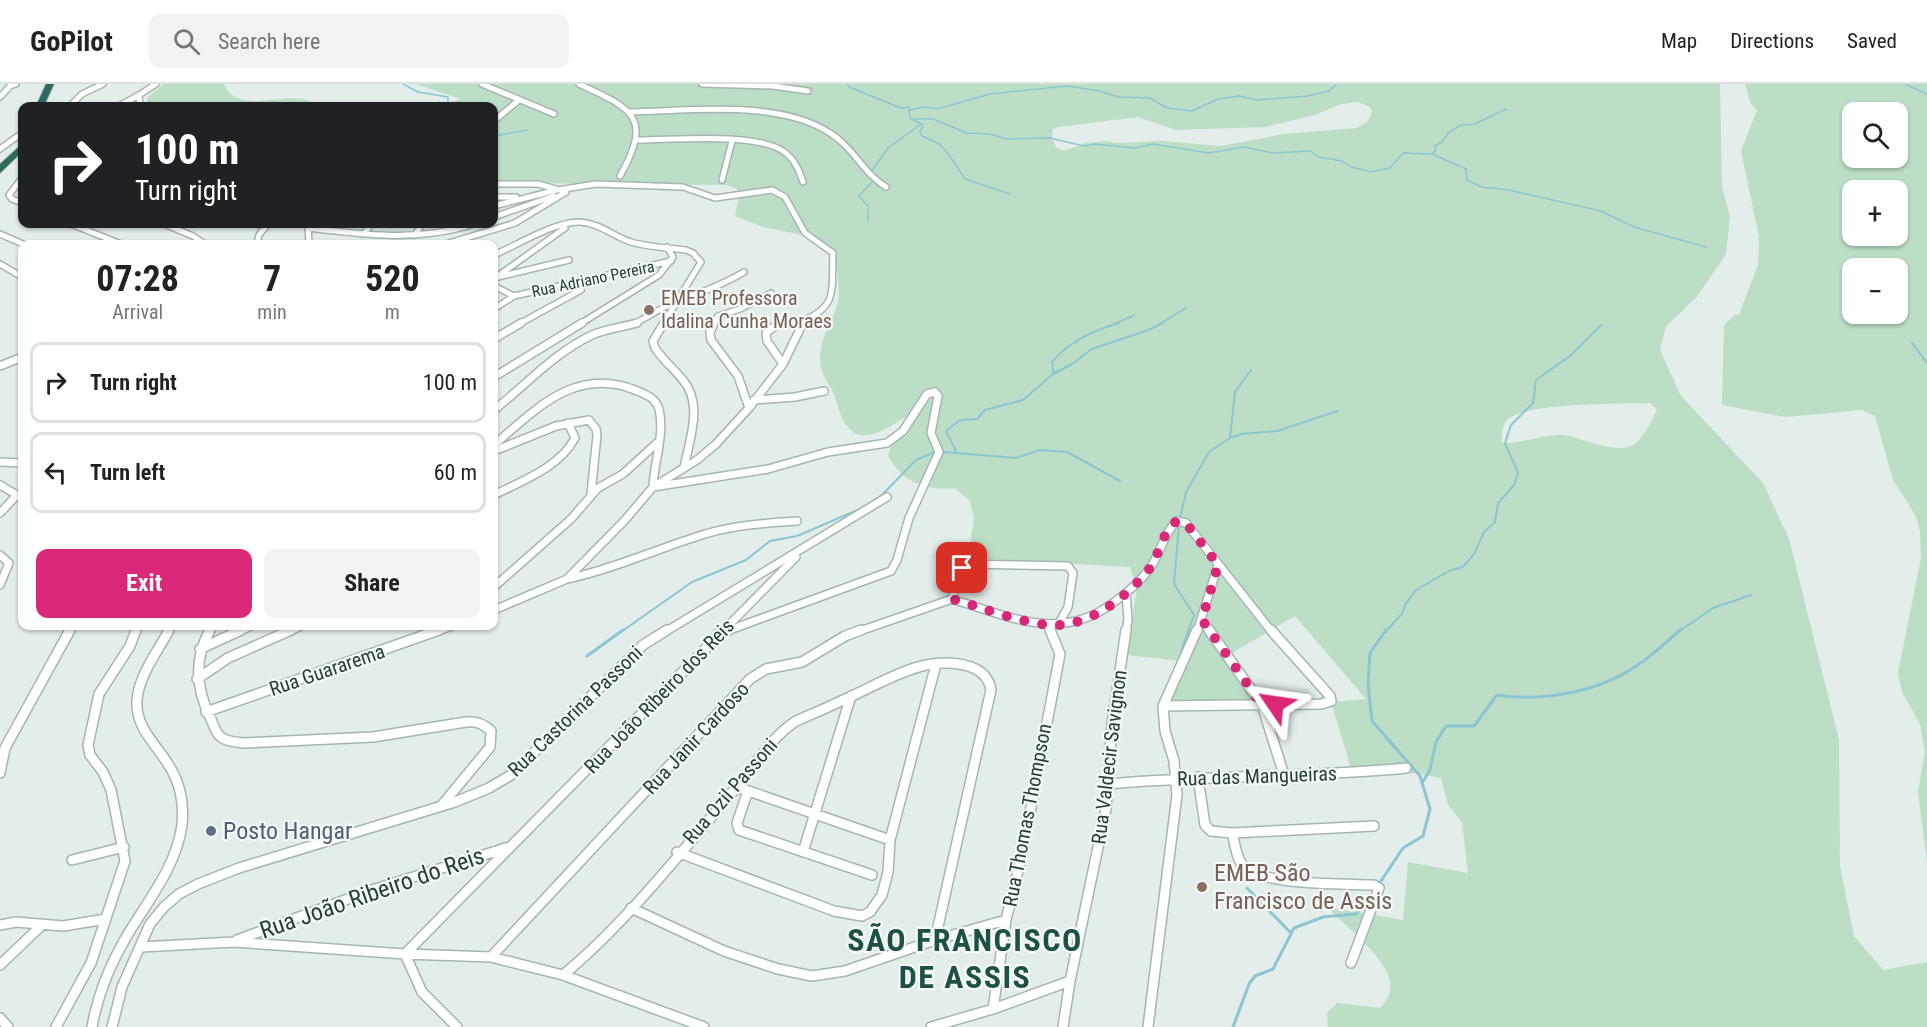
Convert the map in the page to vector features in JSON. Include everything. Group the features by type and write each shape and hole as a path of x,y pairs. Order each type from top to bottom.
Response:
{"highway":[{"path":"42,102 50,84"},
{"path":"0,170 18,153"}],"street":[{"path":"74,102 82,94 103,84"},
{"path":"126,102 156,84"},
{"path":"482,84 554,114"},
{"path":"579,84 612,99 630,112 638,124 639,140 620,176"},
{"path":"702,84 773,86 808,91"},
{"path":"0,88 13,85"},
{"path":"0,97 13,85"},
{"path":"139,94 140,102"},
{"path":"498,118 519,100"},
{"path":"630,112 753,112 794,117 810,122 837,136 868,176 886,186"},
{"path":"0,149 18,136"},
{"path":"639,140 753,142 780,149 796,164 803,182"},
{"path":"722,180 732,141"},
{"path":"18,183 9,195 18,201"},
{"path":"498,184 538,184 557,190"},
{"path":"498,216 587,185"},
{"path":"498,205 587,185 678,186 693,189 708,197 720,198 764,190 782,194 805,234 833,252 831,268 834,289 824,311 804,320 776,325 766,333 767,341 783,364"},
{"path":"498,228 514,223 566,192"},
{"path":"498,197 525,197"},
{"path":"498,275 561,230 579,222"},
{"path":"498,253 564,224 579,222 605,227 624,240 693,253 701,262 652,341 653,346 681,375 693,399 684,468"},
{"path":"81,228 111,240"},
{"path":"174,228 199,240"},
{"path":"322,228 364,234 415,235 445,233 461,228"},
{"path":"364,234 368,228"},
{"path":"415,235 419,228"},
{"path":"459,240 498,228"},
{"path":"0,234 18,242"},
{"path":"498,375 650,282 673,257 667,247"},
{"path":"498,277 509,276 555,260 569,260"},
{"name":"Rua Adriano Pereira","path":"514,296 671,261"},
{"path":"0,264 18,275"},
{"path":"498,407 520,390 542,367 592,335 643,321 662,308 720,286 744,273"},
{"path":"498,290 514,296"},
{"path":"498,337 581,290"},
{"path":"749,408 740,379 714,349 710,342 710,333 718,316 743,308 771,293"},
{"path":"498,306 514,296"},
{"path":"567,579 626,520 653,487 716,444 749,408 783,364 804,320"},
{"path":"0,366 18,359"},
{"path":"498,441 528,413 553,395 579,386 597,384 626,386 656,402 660,409 653,487"},
{"path":"754,400 795,397 824,391"},
{"path":"653,487 768,469 828,452 887,443 903,431 927,394 932,391 938,396 931,433 939,452 909,518 897,560 891,571 801,606 718,634"},
{"path":"498,449 568,423 586,419 596,429 591,494"},
{"path":"498,493 537,473 570,448 575,438 568,423"},
{"path":"498,583 571,519 600,486 623,474 658,442"},
{"path":"0,462 18,463"},
{"path":"0,485 18,495"},
{"name":"Rua Castorina Passoni","path":"112,1027 117,997 152,922 160,911 198,884 233,870 483,793 511,775 643,645 887,497"},
{"path":"0,513 18,498"},
{"path":"498,608 567,579 590,574 728,528 797,521"},
{"path":"1058,625 1068,607 1073,573 1068,566 966,564 962,568 952,599 1047,625 1058,625 1091,616 1126,593 1151,567 1170,527 1180,521 1190,526 1259,617 1330,696 1331,701 1321,704 1163,706"},
{"name":"Rua João Ribeiro dos Reis","path":"405,954 808,545"},
{"path":"0,555 9,562 0,585"},
{"path":"1148,1027 1174,827 1177,778 1166,731 1163,706 1202,620 1218,565"},
{"name":"Rua Valdecir Savignon","path":"1063,1027 1070,981 1104,819 1109,784 1112,724 1128,620 1126,593"},
{"name":"Rua Janir Cardoso","path":"491,957 750,679 766,669 802,662 845,636 952,599"},
{"path":"1202,620 1262,705 1284,775"},
{"name":"Rua Thomas Thompson","path":"993,1009 1006,920 1023,850 1060,654 1058,645 1047,625"},
{"path":"0,773 5,747 70,630"},
{"path":"56,1027 91,963 125,861 111,790 103,772 90,755 88,745 99,694 130,646 136,630"},
{"path":"92,1027 95,1008 108,969 162,881 174,855 182,829 183,802 176,778 169,764 145,734 137,719 136,702 139,687 169,630"},
{"path":"211,630 200,649 197,679 207,712 220,737 244,743 369,738 406,734 465,722 478,721 486,725 491,732 490,747 441,806"},
{"path":"200,649 242,630"},
{"path":"197,679 228,658 292,630"},
{"name":"Rua Guararema","path":"207,712 439,630"},
{"name":"Rua Ozil Passoni","path":"563,975 579,962 631,908 677,852 737,787 781,731 901,672 955,662 980,671 990,682 991,690 934,940"},
{"path":"677,852 834,911 863,916 874,909 883,893 890,864 890,840 936,664"},
{"path":"803,852 851,696"},
{"name":"Rua das Mangueiras","path":"1109,784 1177,778 1406,768"},
{"path":"1198,777 1205,825 1211,831 1288,832 1374,826"},
{"path":"737,787 890,840"},
{"path":"748,791 737,823 739,830 872,875"},
{"path":"1232,833 1242,865 1257,875 1374,885 1379,891 1352,963"},
{"name":"Rua João Ribeiro do Reis","path":"234,942 312,910 420,873 511,846"},
{"path":"72,860 124,847"},
{"path":"631,908 724,951 778,969 812,976 845,971 934,940 1006,920"},
{"path":"0,925 16,922 63,926 106,919"},
{"path":"0,965 42,925"},
{"path":"141,947 234,942 405,954 491,957 563,975 704,1027"},
{"path":"405,954 422,992 457,1027"},
{"path":"931,1027 993,1009 1070,981"},
{"path":"0,1018 8,1027"}],"green space":[{"path":"163,84 224,84 231,94 242,100 296,98 310,102 146,102 148,97"},
{"path":"415,84 1720,84 1722,187 1730,217 1726,254 1696,298 1666,326 1660,350 1681,396 1763,483 1789,539 1839,740 1840,866 1854,936 1883,970 1927,962 1927,1027 1328,1027 1327,1013 1337,1003 1380,1008 1387,998 1390,986 1389,978 1379,960 1327,907 1403,920 1408,862 1468,873 1462,822 1448,805 1441,778 1416,773 1353,775 1331,702 1366,699 1295,616 1227,656 1259,700 1168,703 1182,661 1126,655 1137,589 1130,567 968,558 974,518 970,501 955,488 934,488 908,479 888,456 891,446 909,419 904,418 888,428 871,434 855,433 848,428 820,364 822,344 838,302 836,251 802,235 763,227 735,216 739,196 737,189 727,185 498,183 498,102 451,102 461,99","holes":["1358,102 1370,107 1372,112 1368,121 1357,128 1285,134 1221,146 1162,141 1119,143 1104,141 1086,143 1064,151 1056,147 1052,138 1053,129 1058,127 1138,117 1176,130 1265,127 1315,115 1341,104","1650,403 1657,409 1638,441 1623,448 1613,448 1563,435 1502,443 1505,422 1517,414 1533,410 1575,405"]},
{"path":"1745,84 1927,84 1927,863 1918,792 1925,752 1920,724 1902,692 1898,673 1921,558 1920,532 1916,516 1893,480 1875,416 1862,410 1785,417 1722,405 1724,325 1735,315 1740,315 1758,265 1759,237 1741,151 1757,110 1751,104"}],"waterway":[{"path":"403,84 418,92 448,97 448,102"},
{"path":"847,84 849,87 901,108 909,107 909,110"},
{"path":"909,110 925,107 937,109 990,94 1067,86 1100,91 1118,97 1150,98 1167,108 1192,111 1218,99 1239,96 1258,100 1307,96 1329,91 1337,84"},
{"path":"1905,84 1927,94"},
{"path":"1432,154 1436,150 1435,146 1442,142 1449,132 1461,125 1475,124 1506,109"},
{"path":"909,110 910,118 921,124"},
{"path":"915,119 933,119 967,133 990,134 1007,139 1050,138 1084,146 1095,144 1134,148 1153,144 1209,153 1244,147 1273,153 1310,151 1319,157 1342,161 1351,167 1371,172 1390,168 1403,153 1432,154"},
{"path":"870,173 888,148 921,124"},
{"path":"921,124 923,126 920,131 922,136 938,143 948,153 965,179 1010,194"},
{"path":"498,135 528,130"},
{"path":"1432,154 1466,169 1467,180 1482,187 1509,190 1601,211 1634,227 1706,247"},
{"path":"868,222 868,206 859,196 872,182"},
{"path":"1160,324 1186,308"},
{"path":"1114,324 1135,315"},
{"path":"1054,374 1052,362 1066,348 1091,333 1119,323"},
{"path":"1054,374 1092,349 1163,323"},
{"path":"1385,632 1402,614 1405,605 1416,590 1449,571 1463,567 1474,554 1484,532 1495,522 1498,503 1514,485 1518,473 1505,443 1511,425 1533,403 1536,380 1570,356 1601,325"},
{"path":"1912,343 1927,363"},
{"path":"1230,438 1235,392 1251,370"},
{"path":"957,453 946,431 960,420 977,419 985,410 1023,400 1054,374"},
{"path":"1230,438 1241,434 1277,431 1338,411"},
{"path":"1180,519 1186,492 1209,452 1230,438"},
{"path":"944,452 1016,458 1040,450 1067,452 1120,481"},
{"path":"621,632 692,582 746,560 770,541 797,536 860,509 882,495 916,460 937,451"},
{"path":"1179,526 1174,584 1194,615 1188,632"},
{"path":"1678,632 1713,608 1751,595"},
{"path":"587,656 623,630"},
{"path":"1182,650 1189,630"},
{"path":"1386,630 1370,653 1368,684 1372,721 1420,776 1422,783"},
{"path":"1422,783 1430,770 1436,742 1446,726 1474,726 1497,695 1551,696 1605,682 1642,662 1680,630"},
{"path":"1381,881 1403,848 1423,836 1430,809 1422,783"},
{"path":"1247,888 1290,932"},
{"path":"1233,1027 1249,984 1255,976 1273,969 1294,928 1323,917 1356,914 1370,900"}],"place":[{"name":"EMEB Professora Idalina Cunha Moraes","path":"649,310"},
{"name":"Posto Hangar","path":"211,831"},
{"name":"EMEB São Francisco de Assis","path":"1202,887"}],"district":[{"name":"SÃO FRANCISCO DE ASSIS","path":"965,958"}],"route":[{"path":"962,568 952,599 1036,623 1058,625 1071,623 1102,610 1126,593 1151,567 1170,527 1177,521 1186,523 1218,565 1202,620 1262,705 1275,704"}]}
